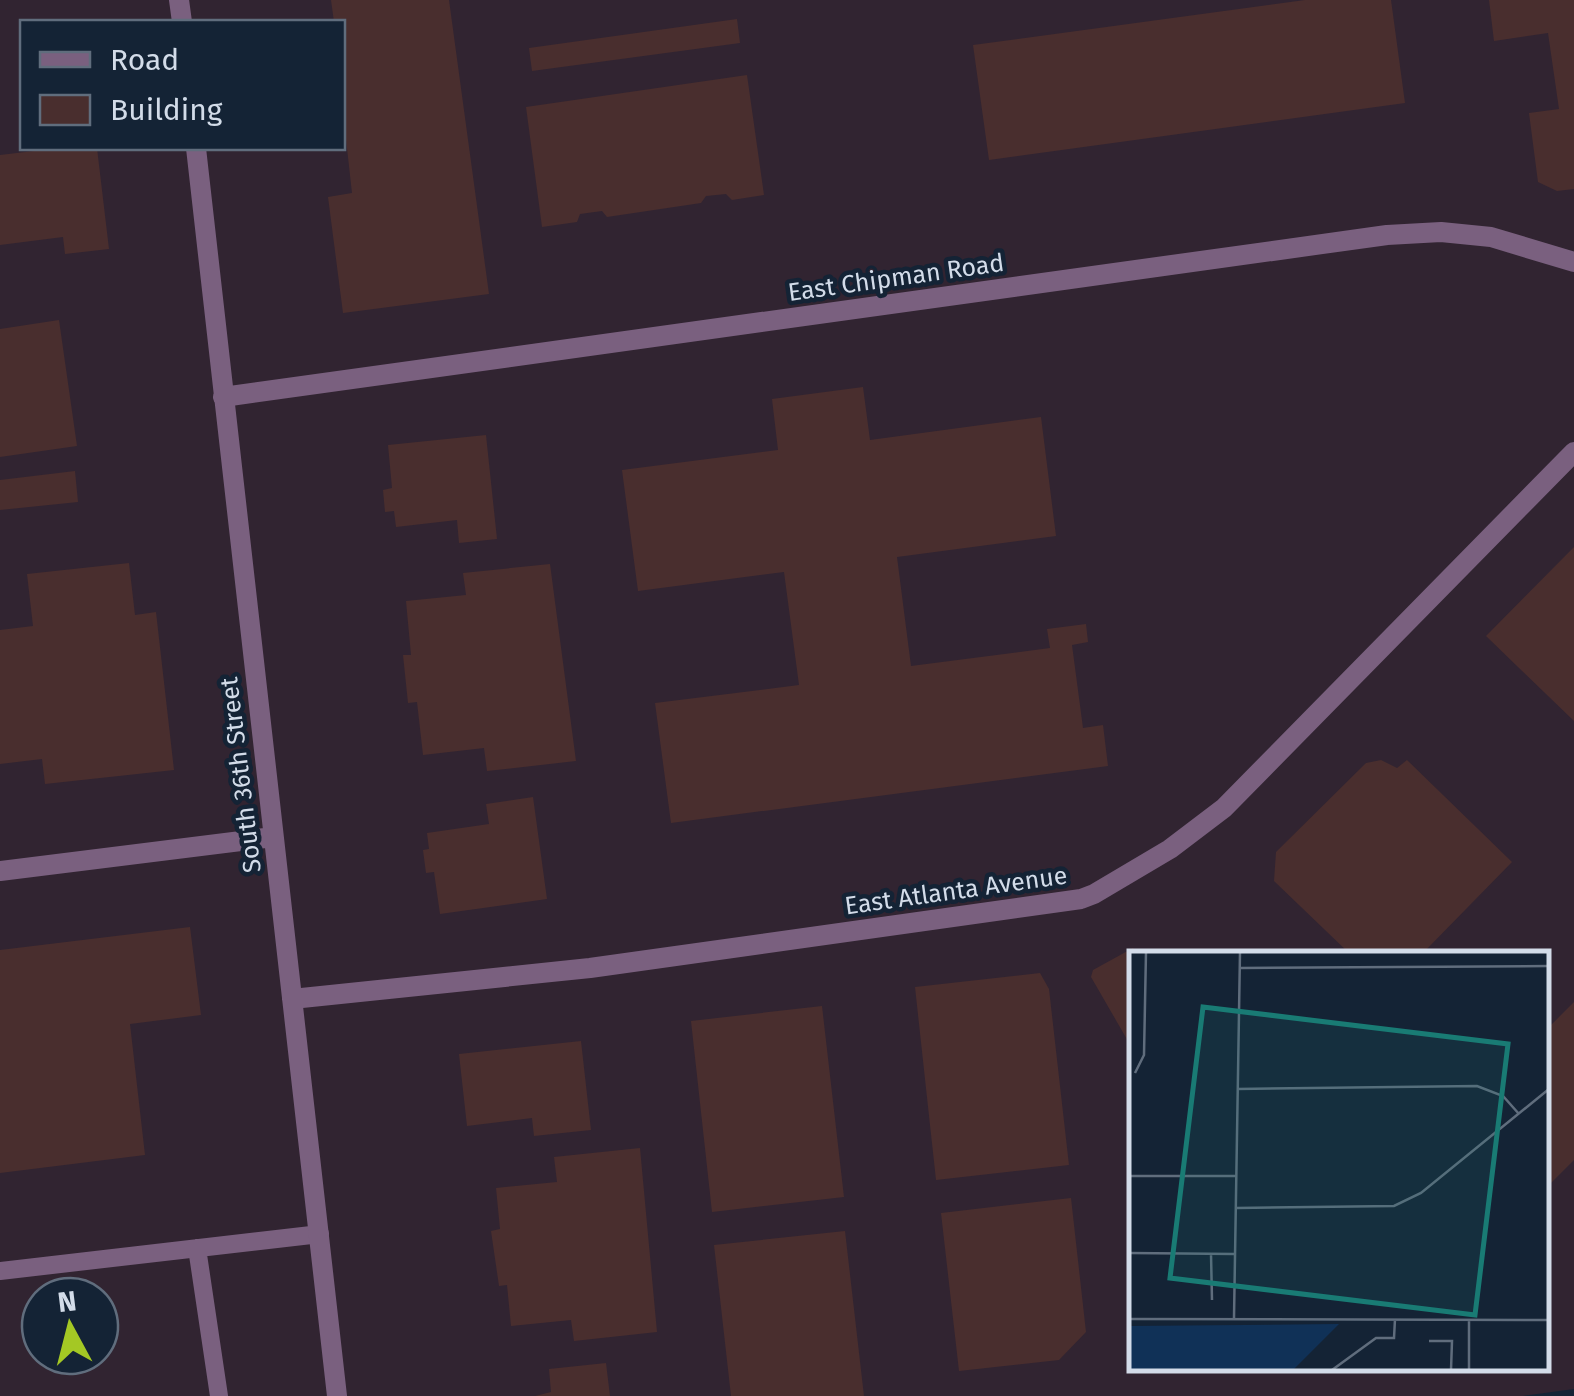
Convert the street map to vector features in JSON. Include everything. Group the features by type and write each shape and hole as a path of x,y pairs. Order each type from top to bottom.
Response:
{"street":[{"name":"South 36th Street","path":"196,150 337,1396"},
{"name":"East Chipman Road","path":"223,397 1387,235 1441,232 1491,237 1574,262"},
{"name":"East Atlanta Avenue","path":"292,999 590,968 1081,899 1094,894 1170,849 1224,808 1574,452"},
{"path":"0,871 273,837"}],"lane":[{"path":"0,1271 320,1234"},
{"path":"197,1248 218,1396"}],"shaded area":[{"path":"0,0 1574,0 1574,1389 1523,1396 0,1396"}],"building":[{"path":"331,0 449,0 489,294 343,313 328,197 352,193 345,130 345,20 334,20"},
{"path":"1305,0 1391,0 1405,103 989,160 973,45"},
{"path":"1489,0 1574,0 1574,189 1557,191 1538,182 1529,113 1559,109 1548,33 1494,41"},
{"path":"737,19 740,43 532,71 529,48"},
{"path":"747,75 764,195 732,200 726,194 706,196 701,203 607,217 602,211 580,214 577,222 542,227 526,107"},
{"path":"97,150 109,249 65,254 63,237 0,245 0,155"},
{"path":"59,320 77,446 0,457 0,329"},
{"path":"863,387 870,440 1041,417 1056,536 897,557 911,666 1050,648 1047,629 1086,624 1088,642 1072,645 1083,728 1103,725 1108,766 671,823 655,703 799,685 784,572 638,591 622,470 778,450 772,399"},
{"path":"486,435 497,539 459,543 457,520 396,527 394,511 385,512 383,490 392,488 388,445"},
{"path":"75,471 78,502 0,510 0,480"},
{"path":"1574,547 1574,721 1486,636"},
{"path":"129,563 135,615 156,612 174,770 45,784 42,759 0,764 0,630 33,626 27,574"},
{"path":"550,564 576,761 487,771 484,748 423,755 417,702 408,703 403,655 411,655 406,601 466,595 463,573"},
{"path":"1381,760 1397,768 1407,760 1512,862 1425,951 1347,951 1274,881 1276,852 1366,763"},
{"path":"533,797 547,899 440,914 434,872 426,873 423,850 429,849 427,833 489,824 486,804"},
{"path":"190,927 201,1015 130,1024 145,1155 0,1173 0,950"},
{"path":"1133,948 1135,951 1129,951 1129,1043 1091,977 1093,970"},
{"path":"1040,973 1049,989 1069,1165 936,1180 915,987"},
{"path":"1574,1002 1574,1160 1549,1185 1549,1027"},
{"path":"822,1006 844,1197 712,1212 691,1021"},
{"path":"581,1041 591,1130 534,1136 532,1118 467,1126 459,1054"},
{"path":"640,1148 657,1332 574,1341 571,1320 511,1326 507,1285 499,1286 491,1231 500,1229 496,1188 557,1182 554,1157"},
{"path":"1071,1198 1086,1332 1059,1360 959,1371 941,1213"},
{"path":"845,1231 864,1396 731,1396 714,1245"},
{"path":"606,1363 610,1396 535,1396 551,1392 549,1369"}]}
